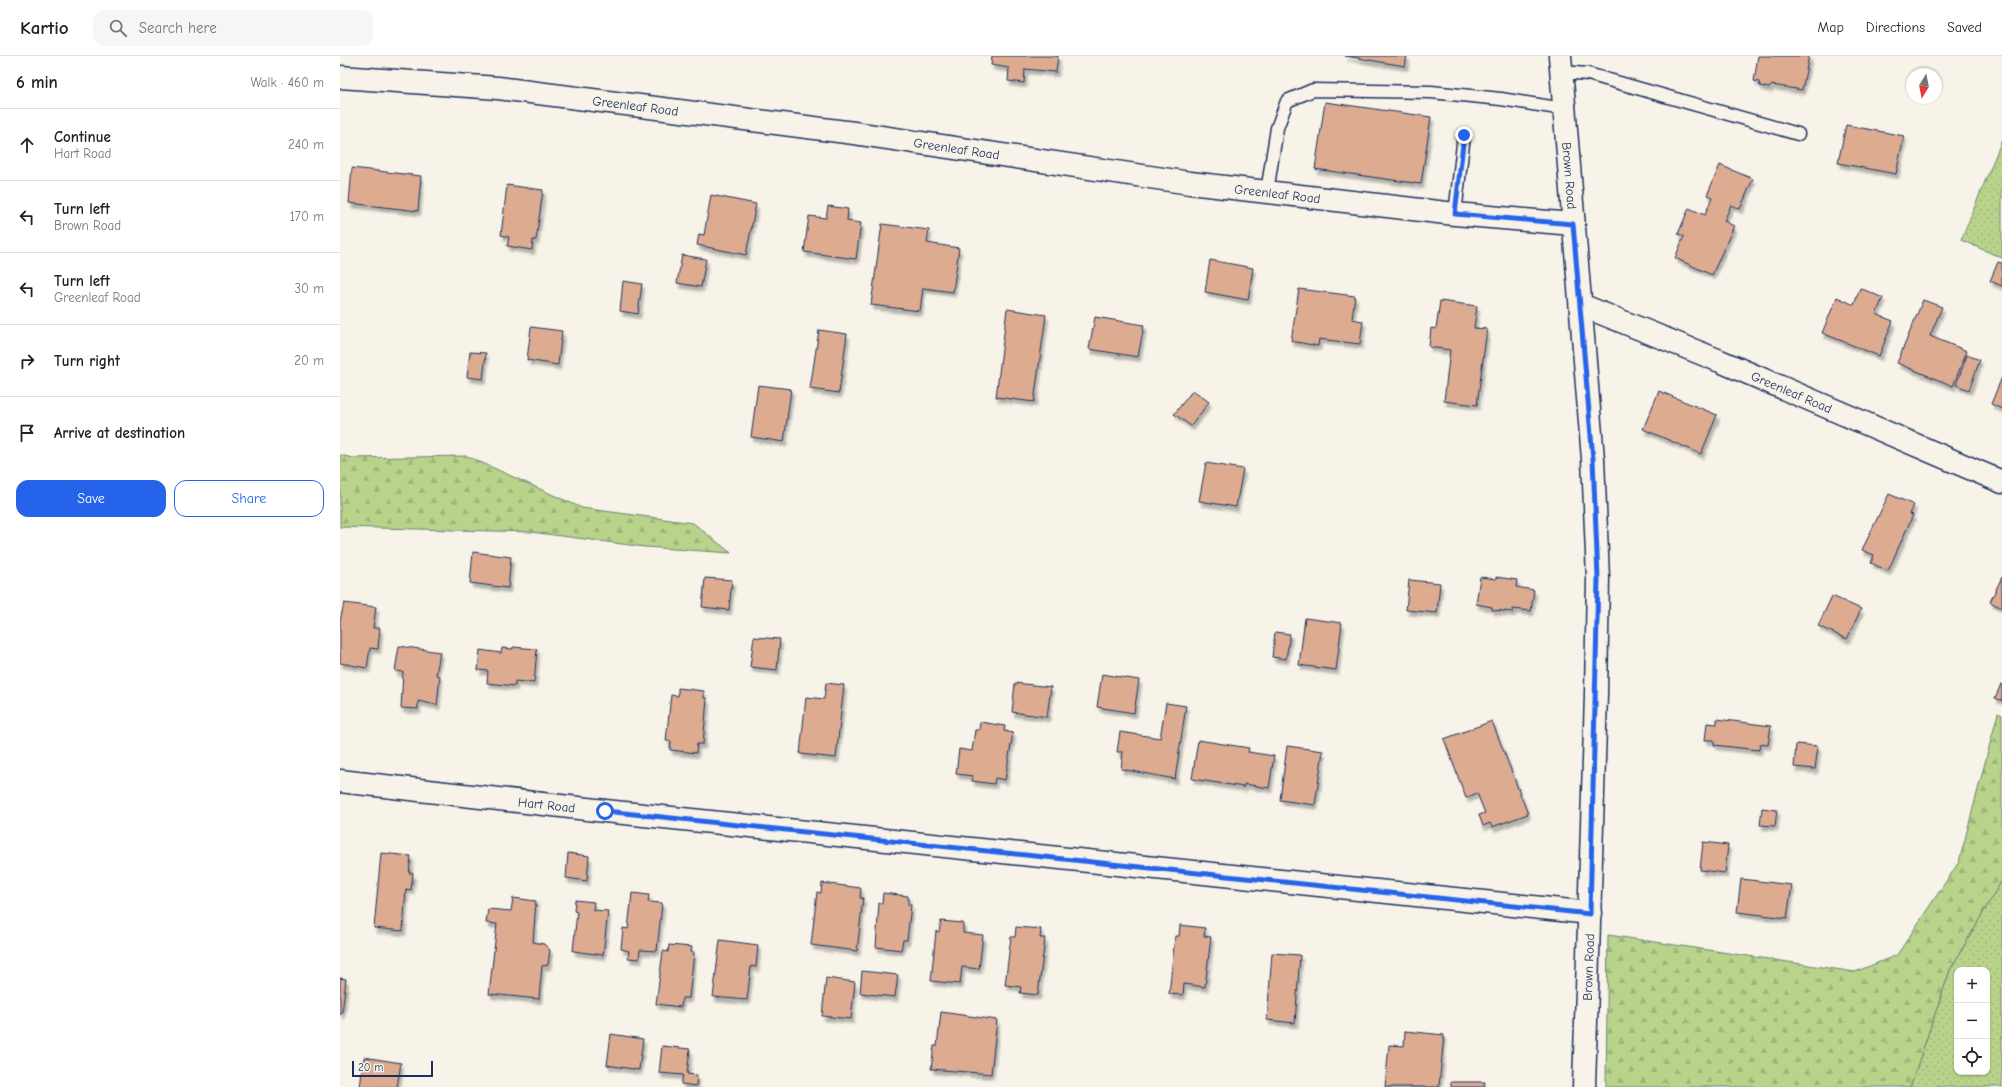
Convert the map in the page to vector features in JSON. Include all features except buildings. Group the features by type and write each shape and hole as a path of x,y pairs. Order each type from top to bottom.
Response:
{"street":[{"name":"Brown Road","path":"1560,64 1593,459 1598,578 1590,914 1584,1087"},
{"name":"Greenleaf Road","path":"340,77 498,88 846,132 1182,182 1455,214 1573,224"},
{"name":"Greenleaf Road","path":"1581,305 1720,361 2002,482"},
{"name":"Hart Road","path":"340,781 621,813 1590,914"}],"lane":[{"path":"1560,64 1588,74 1798,134"},
{"path":"1267,192 1277,128 1287,101 1313,90 1431,92 1501,99 1564,109"},
{"path":"1455,214 1464,135"}],"green space":[{"path":"2002,140 2002,258 1961,240"},
{"path":"340,455 353,458 467,456 582,508 693,523 731,553 645,547 531,532 340,527"},
{"path":"1998,713 2002,715 2002,880 1950,970 1910,1087 1606,1087 1608,935 1855,972 1897,955 1959,862"},
{"path":"2002,880 2002,1087 1910,1087 1950,970"}],"route":[{"path":"605,811 1590,914 1598,578 1593,459 1573,224 1455,214 1464,135"}]}
